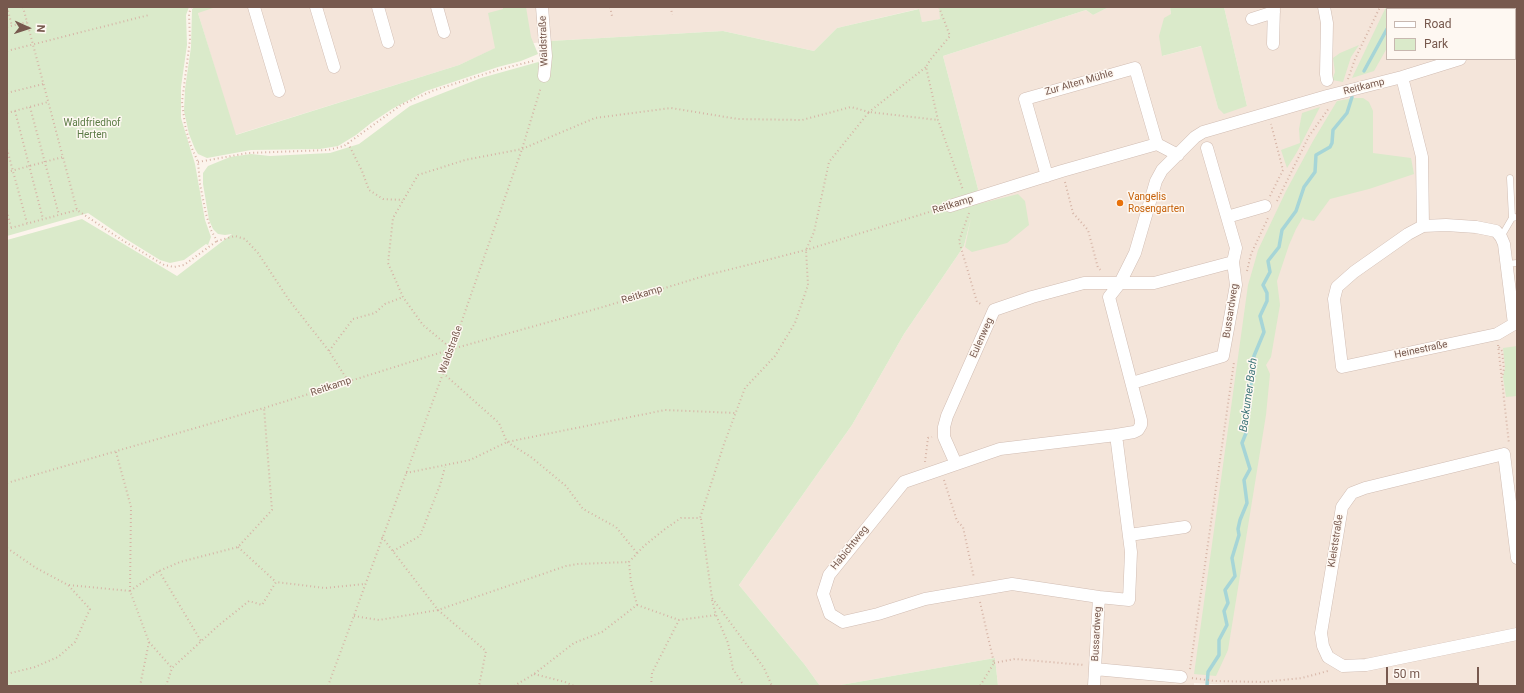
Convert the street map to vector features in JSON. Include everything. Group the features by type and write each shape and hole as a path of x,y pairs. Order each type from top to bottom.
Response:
{"street":[{"path":"254,7 279,91"},
{"path":"316,7 334,67"},
{"path":"378,7 388,42"},
{"path":"437,7 444,32"},
{"name":"Waldstraße","path":"542,7 546,56 544,76"},
{"path":"1324,7 1327,23 1327,80"},
{"path":"1252,19 1274,10 1273,44"},
{"name":"Reitkamp","path":"1178,155 1195,137 1203,132 1340,92 1402,77 1457,60"},
{"name":"Zur Alten Mühle","path":"1047,176 1024,98 1135,68 1157,144"},
{"path":"1402,77 1422,157 1423,226"},
{"path":"1116,435 1138,430 1141,425 1141,420 1109,297 1120,282 1135,253 1156,181 1162,170 1178,155 1157,144"},
{"name":"Reitkamp","path":"950,206 968,202 1062,171 1157,144"},
{"path":"1120,282 1154,283 1233,262 1236,248 1207,148"},
{"path":"1227,217 1270,209"},
{"name":"Heinestraße","path":"1446,225 1476,227 1496,231 1501,237 1512,263 1514,324 1497,334 1342,367 1334,299 1337,287 1354,272 1408,234 1423,226 1446,225"},
{"name":"Bussardweg","path":"1132,383 1223,356 1236,284 1233,262"},
{"name":"Eulenweg","path":"944,434 944,426 947,416 994,310 1032,297 1084,284 1120,282"},
{"path":"944,434 956,464"},
{"name":"Bussardweg","path":"1094,686 1099,597 1129,600 1131,552 1116,435"},
{"name":"Habichtweg","path":"1099,597 1012,584 925,599 878,614 843,622 830,614 823,594 829,575 904,482 1000,449 1116,435"},
{"path":"1504,454 1517,558"},
{"name":"Kleiststraße","path":"1343,666 1328,657 1323,646 1321,633 1342,507 1352,493 1364,488 1504,454"},
{"path":"1128,535 1185,527"},
{"path":"1343,666 1366,665 1517,634"},
{"name":"Bussardweg","path":"1095,669 1187,677"}],"lane":[{"path":"1501,237 1514,218 1510,178"}],"path":[{"path":"7,7 12,26"},
{"path":"23,7 77,210 122,240 164,265 174,267 184,264 217,241 235,236 245,239 258,253 289,300 329,351 348,381"},
{"path":"191,7 189,14 190,40 182,102 184,125 198,162 200,184 206,214 211,230 217,241"},
{"path":"610,7 612,16"},
{"path":"671,7 672,15"},
{"path":"744,686 733,669 728,643 716,615 700,518 745,388 775,356 795,323 808,285 806,250 814,232 829,162 869,112 926,67 950,36 939,7"},
{"path":"1270,209 1309,136 1340,92 1380,7"},
{"path":"7,51 149,15"},
{"path":"7,27 27,22"},
{"path":"198,162 248,153 328,150 344,146 401,105 432,91 497,70 531,62 546,56"},
{"path":"926,67 938,120 968,202 969,216 959,241 977,302 994,310"},
{"name":"Waldstraße","path":"328,686 452,348 522,149 544,76"},
{"path":"7,93 43,84"},
{"path":"7,113 48,102"},
{"path":"30,107 59,215"},
{"path":"452,348 423,325 403,297 388,263 393,218 418,175 465,160 522,149 595,118 671,108 738,119 802,120 851,107 869,112 938,120"},
{"path":"15,111 43,219"},
{"path":"1247,273 1251,254 1270,209 1283,170 1268,113"},
{"path":"348,143 362,171 369,190 383,199 404,200"},
{"path":"7,149 27,223"},
{"path":"7,172 63,157"},
{"path":"1062,171 1073,213 1088,230 1098,268 1103,272"},
{"name":"Reitkamp","path":"7,483 264,408 452,348 603,307 704,276 806,250 950,206"},
{"path":"7,228 77,210"},
{"path":"7,211 11,227"},
{"path":"329,351 353,319 375,313 385,304 403,297"},
{"path":"1498,346 1502,351 1504,369 1502,380"},
{"path":"1499,355 1509,444 1504,454"},
{"path":"1187,677 1234,360"},
{"path":"443,373 499,423 507,442 531,457 566,486 583,509 616,527 637,553"},
{"path":"68,585 130,591 159,571 180,562 238,547 272,510 264,408"},
{"path":"406,473 470,460 507,442 665,410 736,413"},
{"path":"923,475 928,438 944,434"},
{"path":"116,451 131,507 130,591 149,642 172,668"},
{"path":"393,551 420,536 440,485 445,466"},
{"path":"941,469 957,521 963,527 994,663 980,686"},
{"path":"354,616 379,620 438,610 566,566 578,564 629,562 664,528 682,518 700,518"},
{"path":"382,537 438,610 486,651 479,686"},
{"path":"238,547 276,582 325,588 365,584"},
{"path":"7,548 36,568 68,585 90,609 75,642 58,657 35,667 7,674"},
{"path":"629,562 631,583 637,605"},
{"path":"159,571 201,641"},
{"path":"166,686 172,668 219,625 249,601 262,605 276,582"},
{"path":"712,598 764,668 772,686"},
{"path":"637,605 679,620 716,615"},
{"path":"514,686 534,674 574,644 602,632 637,605"},
{"path":"651,686 652,673 679,620"},
{"path":"140,686 149,642"},
{"path":"994,663 1015,659 1088,665 1095,669"},
{"path":"1199,679 1214,681 1263,682 1302,678 1343,666"},
{"path":"534,674 565,682 574,686"}],"shaded area":[{"path":"198,7 939,7 941,19 922,22 918,9 837,28 814,51 723,31 550,41 496,48 459,65 235,135 198,13"},
{"path":"1109,7 1170,7 1171,14 1162,56 1202,46 1218,108 1247,106 1224,7 1517,7 1517,686 1245,686 1194,683 1194,686 998,686 995,658 835,686 820,686 805,665 739,585 852,425 904,334 964,246 978,189 943,56 1086,10 1093,15"}],"green space":[{"name":"Waldfriedhof Herten","path":"7,7 189,7 186,15 187,45 181,87 181,118 195,164 205,220 211,237 208,245 206,244 184,260 170,263 160,260 88,213 7,236"},
{"path":"195,7 216,7 198,13 236,135 459,65 495,48 488,13 503,9 503,7 526,7 531,37 538,54 521,61 498,67 426,91 392,109 338,146 320,149 251,150 207,158 198,154 195,149 189,134 184,111 185,89 191,47 192,9"},
{"path":"939,7 1109,7 1093,15 1086,10 943,56 978,189 974,205 1018,194 1025,201 1029,225 1007,243 972,252 965,247 971,218 964,246 904,334 852,425 739,585 805,665 820,686 7,686 7,240 82,219 177,276 232,234 218,234 213,229 209,220 203,184 203,173 208,166 230,157 251,154 270,156 330,153 359,144 410,106 481,78 549,59 550,41 723,31 814,51 837,28 919,9 922,22 940,19"},
{"path":"1170,7 1224,7 1247,106 1224,114 1218,108 1201,46 1162,56 1159,36 1164,18 1171,14"},
{"path":"1386,7 1409,7 1386,8 1386,50 1374,71 1352,78"},
{"path":"1359,45 1351,57 1343,82 1332,80 1335,72 1333,58 1340,53"},
{"path":"1363,98 1369,102 1373,111 1373,153 1411,158 1414,174 1369,189 1330,199 1314,221 1304,219 1303,217 1296,229 1277,281 1280,305 1271,357 1266,365 1270,374 1266,415 1228,650 1216,676 1194,674 1248,285 1258,250 1286,191 1313,141 1337,101"},
{"path":"1320,107 1287,168 1281,150 1300,143 1299,129 1302,113"},
{"path":"1517,346 1517,396 1506,397 1503,377 1505,367 1503,348"},
{"path":"995,658 998,686 835,686"}],"waterway":[{"name":"Backumer Bach","path":"1364,71 1386,31"},
{"name":"Backumer Bach","path":"1207,686 1208,672 1219,655 1219,640 1227,625 1224,611 1228,603 1225,590 1235,576 1232,558 1239,535 1238,529 1240,520 1247,503 1244,480 1250,469 1242,443 1246,433 1244,426 1250,407 1248,393 1254,375 1254,356 1264,332 1260,316 1267,301 1267,293 1263,285 1270,272 1268,261 1279,247 1282,230 1296,211 1304,187 1315,172 1316,155 1330,147 1332,143 1333,130 1347,113 1352,97"}],"place":[{"name":"Vangelis Rosengarten","path":"1120,203"}]}
